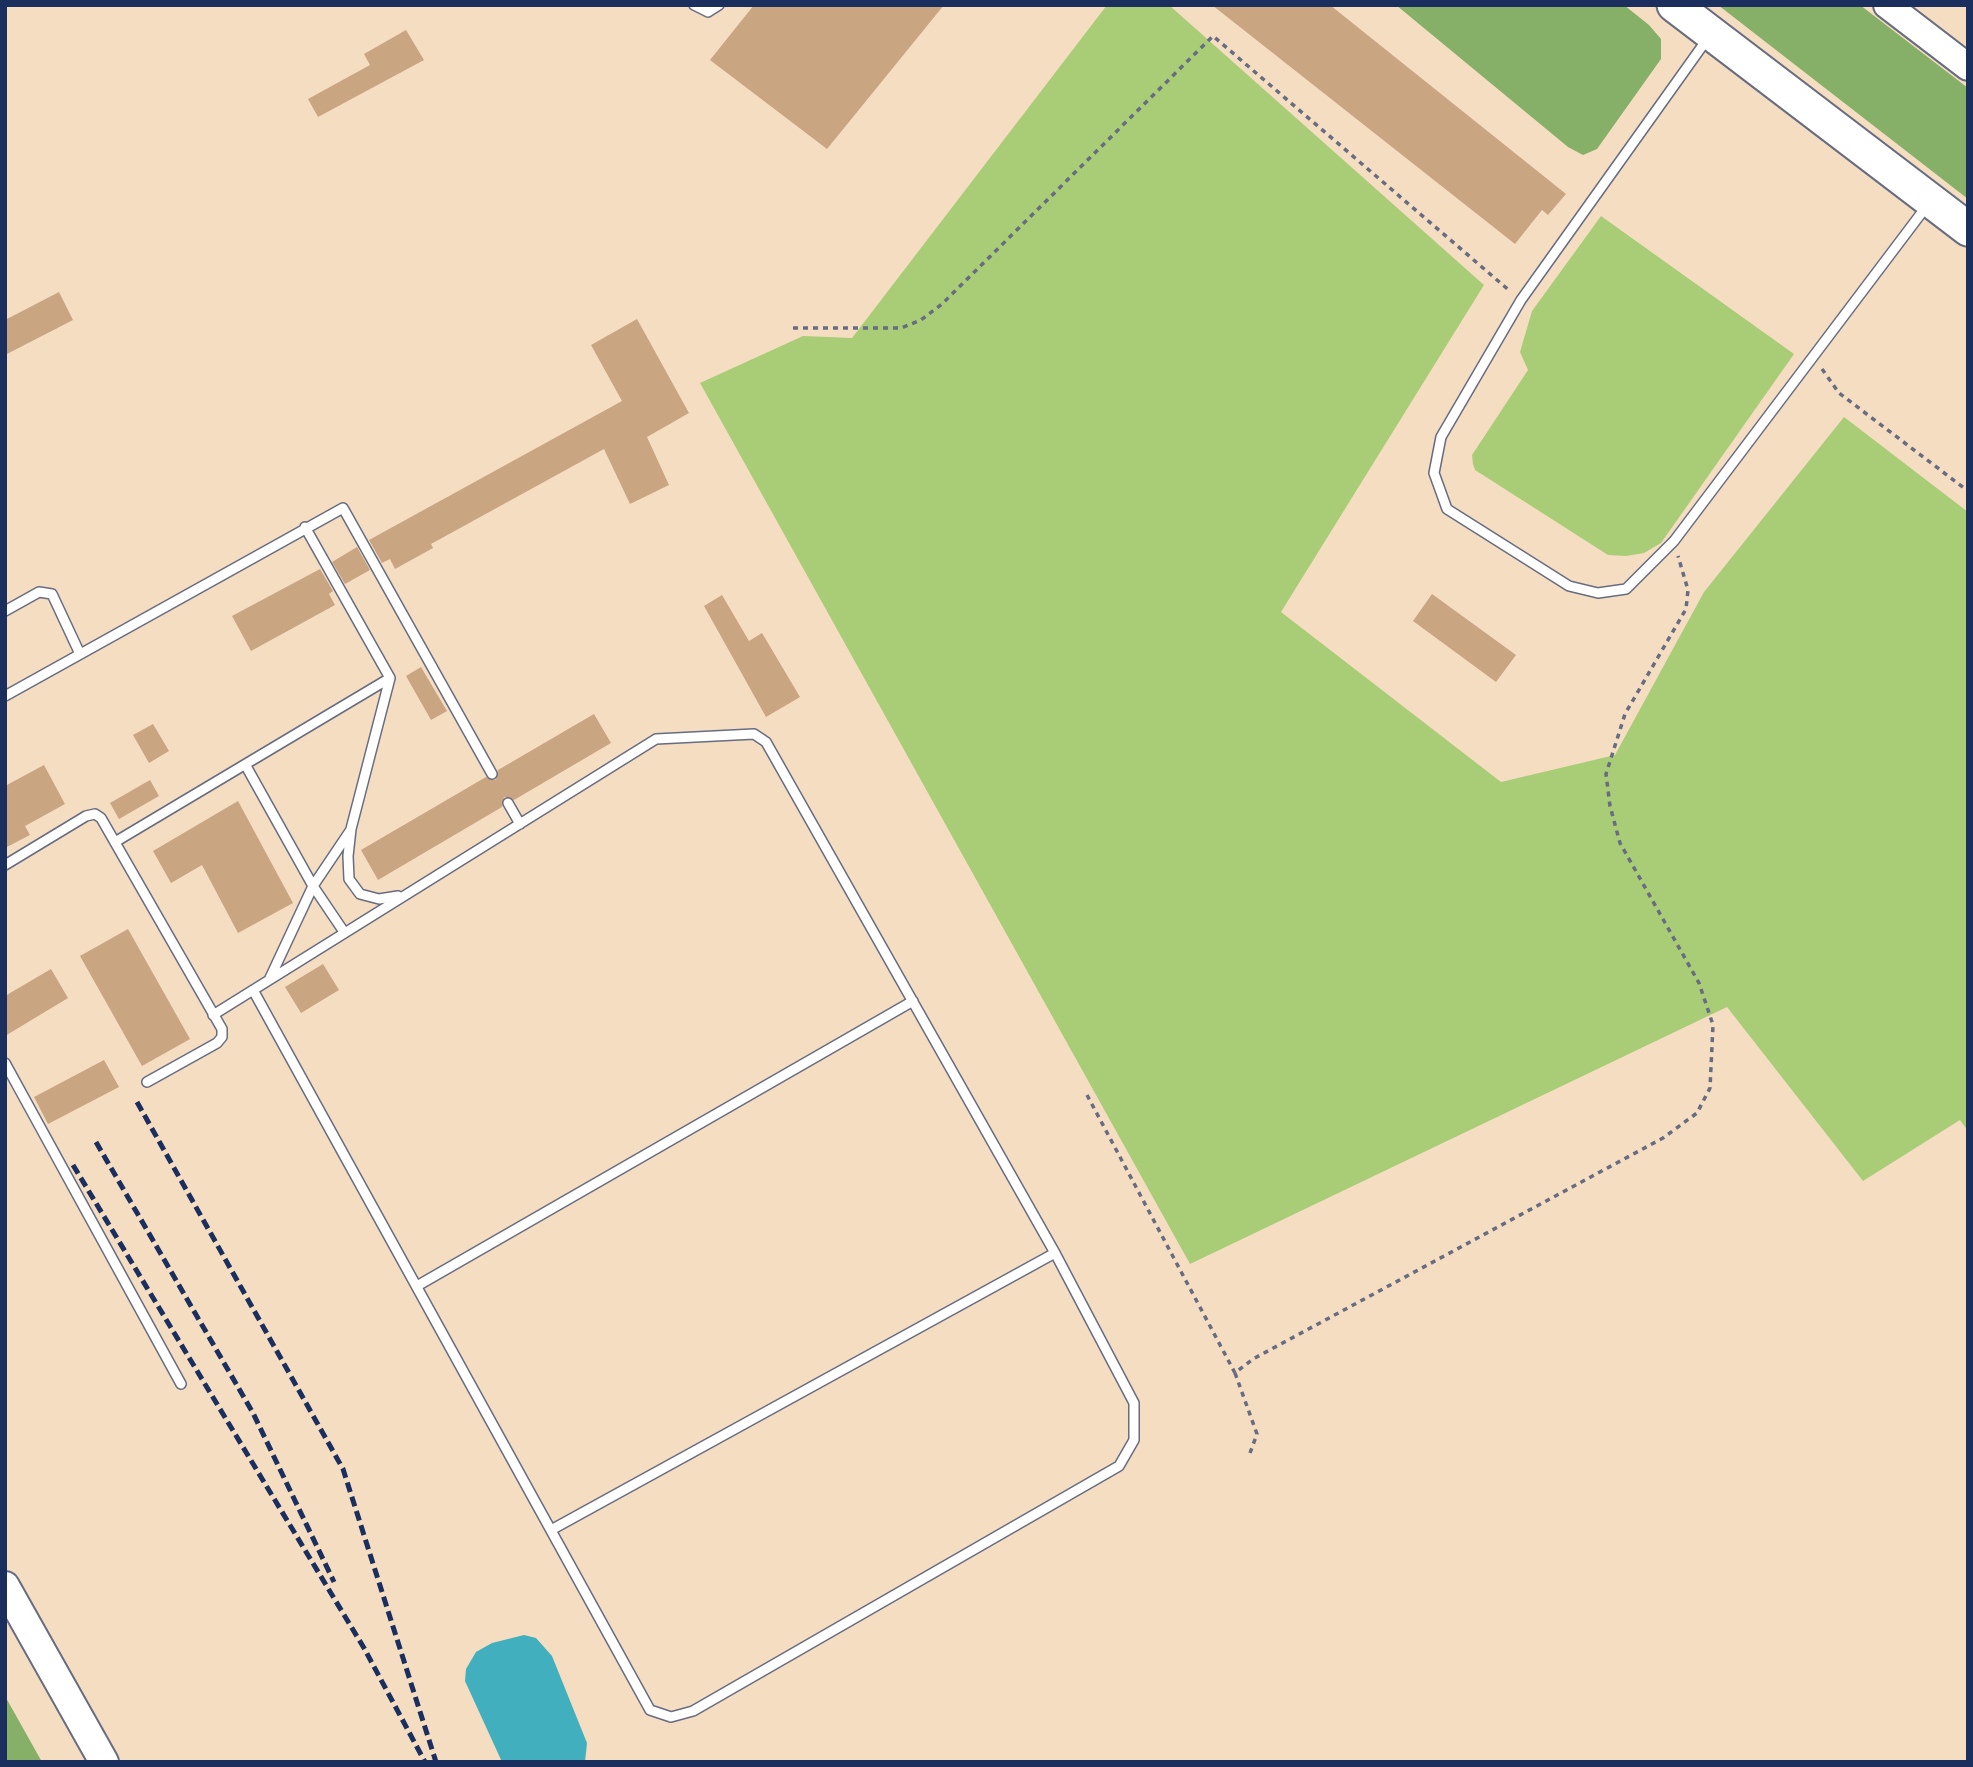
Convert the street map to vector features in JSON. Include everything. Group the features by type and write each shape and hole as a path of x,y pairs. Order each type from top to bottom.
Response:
{"highway":[{"path":"1674,5 1968,229"}],"main road":[{"path":"5,1586 104,1762"}],"street":[{"path":"1887,5 1968,67"}],"lane":[{"path":"694,5 708,12 719,5"},
{"path":"1712,34 1521,300 1441,437 1434,473 1447,509 1569,586 1598,593 1626,589 1674,541 1931,201"},
{"path":"5,696 338,508 346,511 492,774"},
{"path":"305,527 390,678 351,829 349,879 360,894 379,899 403,895"},
{"path":"5,611 39,592 52,594 80,654"},
{"path":"115,842 390,678"},
{"path":"213,1015 403,895 656,739 754,734 766,742 1055,1253 1134,1403 1135,1440 1119,1466 693,1712 671,1717 650,1710 253,990"},
{"path":"246,766 313,886 344,932"},
{"path":"508,803 520,824"},
{"path":"5,865 86,816 94,814 101,818 222,1029 222,1037 217,1043 147,1082"},
{"path":"270,980 313,886 351,829"},
{"path":"416,1286 913,1001"},
{"path":"5,1063 181,1384"},
{"path":"551,1530 1055,1253"}],"path":[{"path":"793,328 901,328 921,320 943,304 1213,36 1521,300"},
{"path":"1813,355 1839,393 1968,491"},
{"path":"1235,1373 1253,1359 1663,1138 1697,1113 1710,1088 1713,1025 1699,983 1620,843 1610,806 1606,774 1625,714 1686,609 1688,590 1674,541"},
{"path":"1087,1095 1235,1373 1257,1434 1250,1452"}],"green space":[{"path":"1107,5 1169,5 1484,285 1281,612 1501,782 1615,755 1704,592 1844,417 1968,512 1968,1131 1960,1120 1863,1181 1727,1007 1190,1264 700,383 803,336 852,338"},
{"path":"1396,5 1624,5 1649,25 1661,39 1661,59 1597,149 1583,155 1568,147"},
{"path":"1718,5 1860,5 1968,88 1968,199"},
{"path":"1601,216 1794,354 1661,543 1644,553 1626,556 1608,555 1475,470 1472,455 1528,370 1520,352 1532,311"},
{"path":"5,1696 42,1762 5,1762"}],"water":[{"path":"524,1635 536,1638 552,1656 587,1743 585,1762 502,1762 465,1681 466,1669 476,1652 492,1643"}],"building":[{"path":"754,5 944,5 827,149 710,60"},
{"path":"1212,5 1330,5 1566,194 1548,215 1542,210 1515,244"},
{"path":"406,30 424,60 318,117 308,99 370,65 364,54"},
{"path":"59,292 73,320 5,355 5,320"},
{"path":"637,319 689,413 647,437 669,485 630,504 604,449 431,544 433,548 395,569 390,559 382,563 369,540 622,401 591,345"},
{"path":"357,547 370,570 345,584 332,562"},
{"path":"320,569 333,591 329,594 335,605 251,651 232,616"},
{"path":"1432,594 1516,655 1496,682 1413,621"},
{"path":"722,595 749,641 762,633 800,697 766,717 704,606"},
{"path":"421,667 447,711 431,720 406,676"},
{"path":"594,714 611,743 514,800 504,797 502,807 378,880 361,850 486,777 496,780 498,770"},
{"path":"153,724 169,751 149,763 133,735"},
{"path":"44,765 65,804 25,826 30,835 5,848 5,786"},
{"path":"150,780 159,796 119,819 110,803"},
{"path":"238,801 293,903 238,933 202,865 171,883 153,851"},
{"path":"128,929 190,1039 142,1066 80,956"},
{"path":"323,964 339,990 301,1013 285,987"},
{"path":"51,969 68,998 5,1036 5,996"},
{"path":"104,1060 119,1087 48,1124 34,1097"}],"railway":[{"path":"137,1102 343,1469 436,1762"},
{"path":"96,1142 253,1413 334,1582"},
{"path":"73,1165 364,1648 425,1762"}]}
